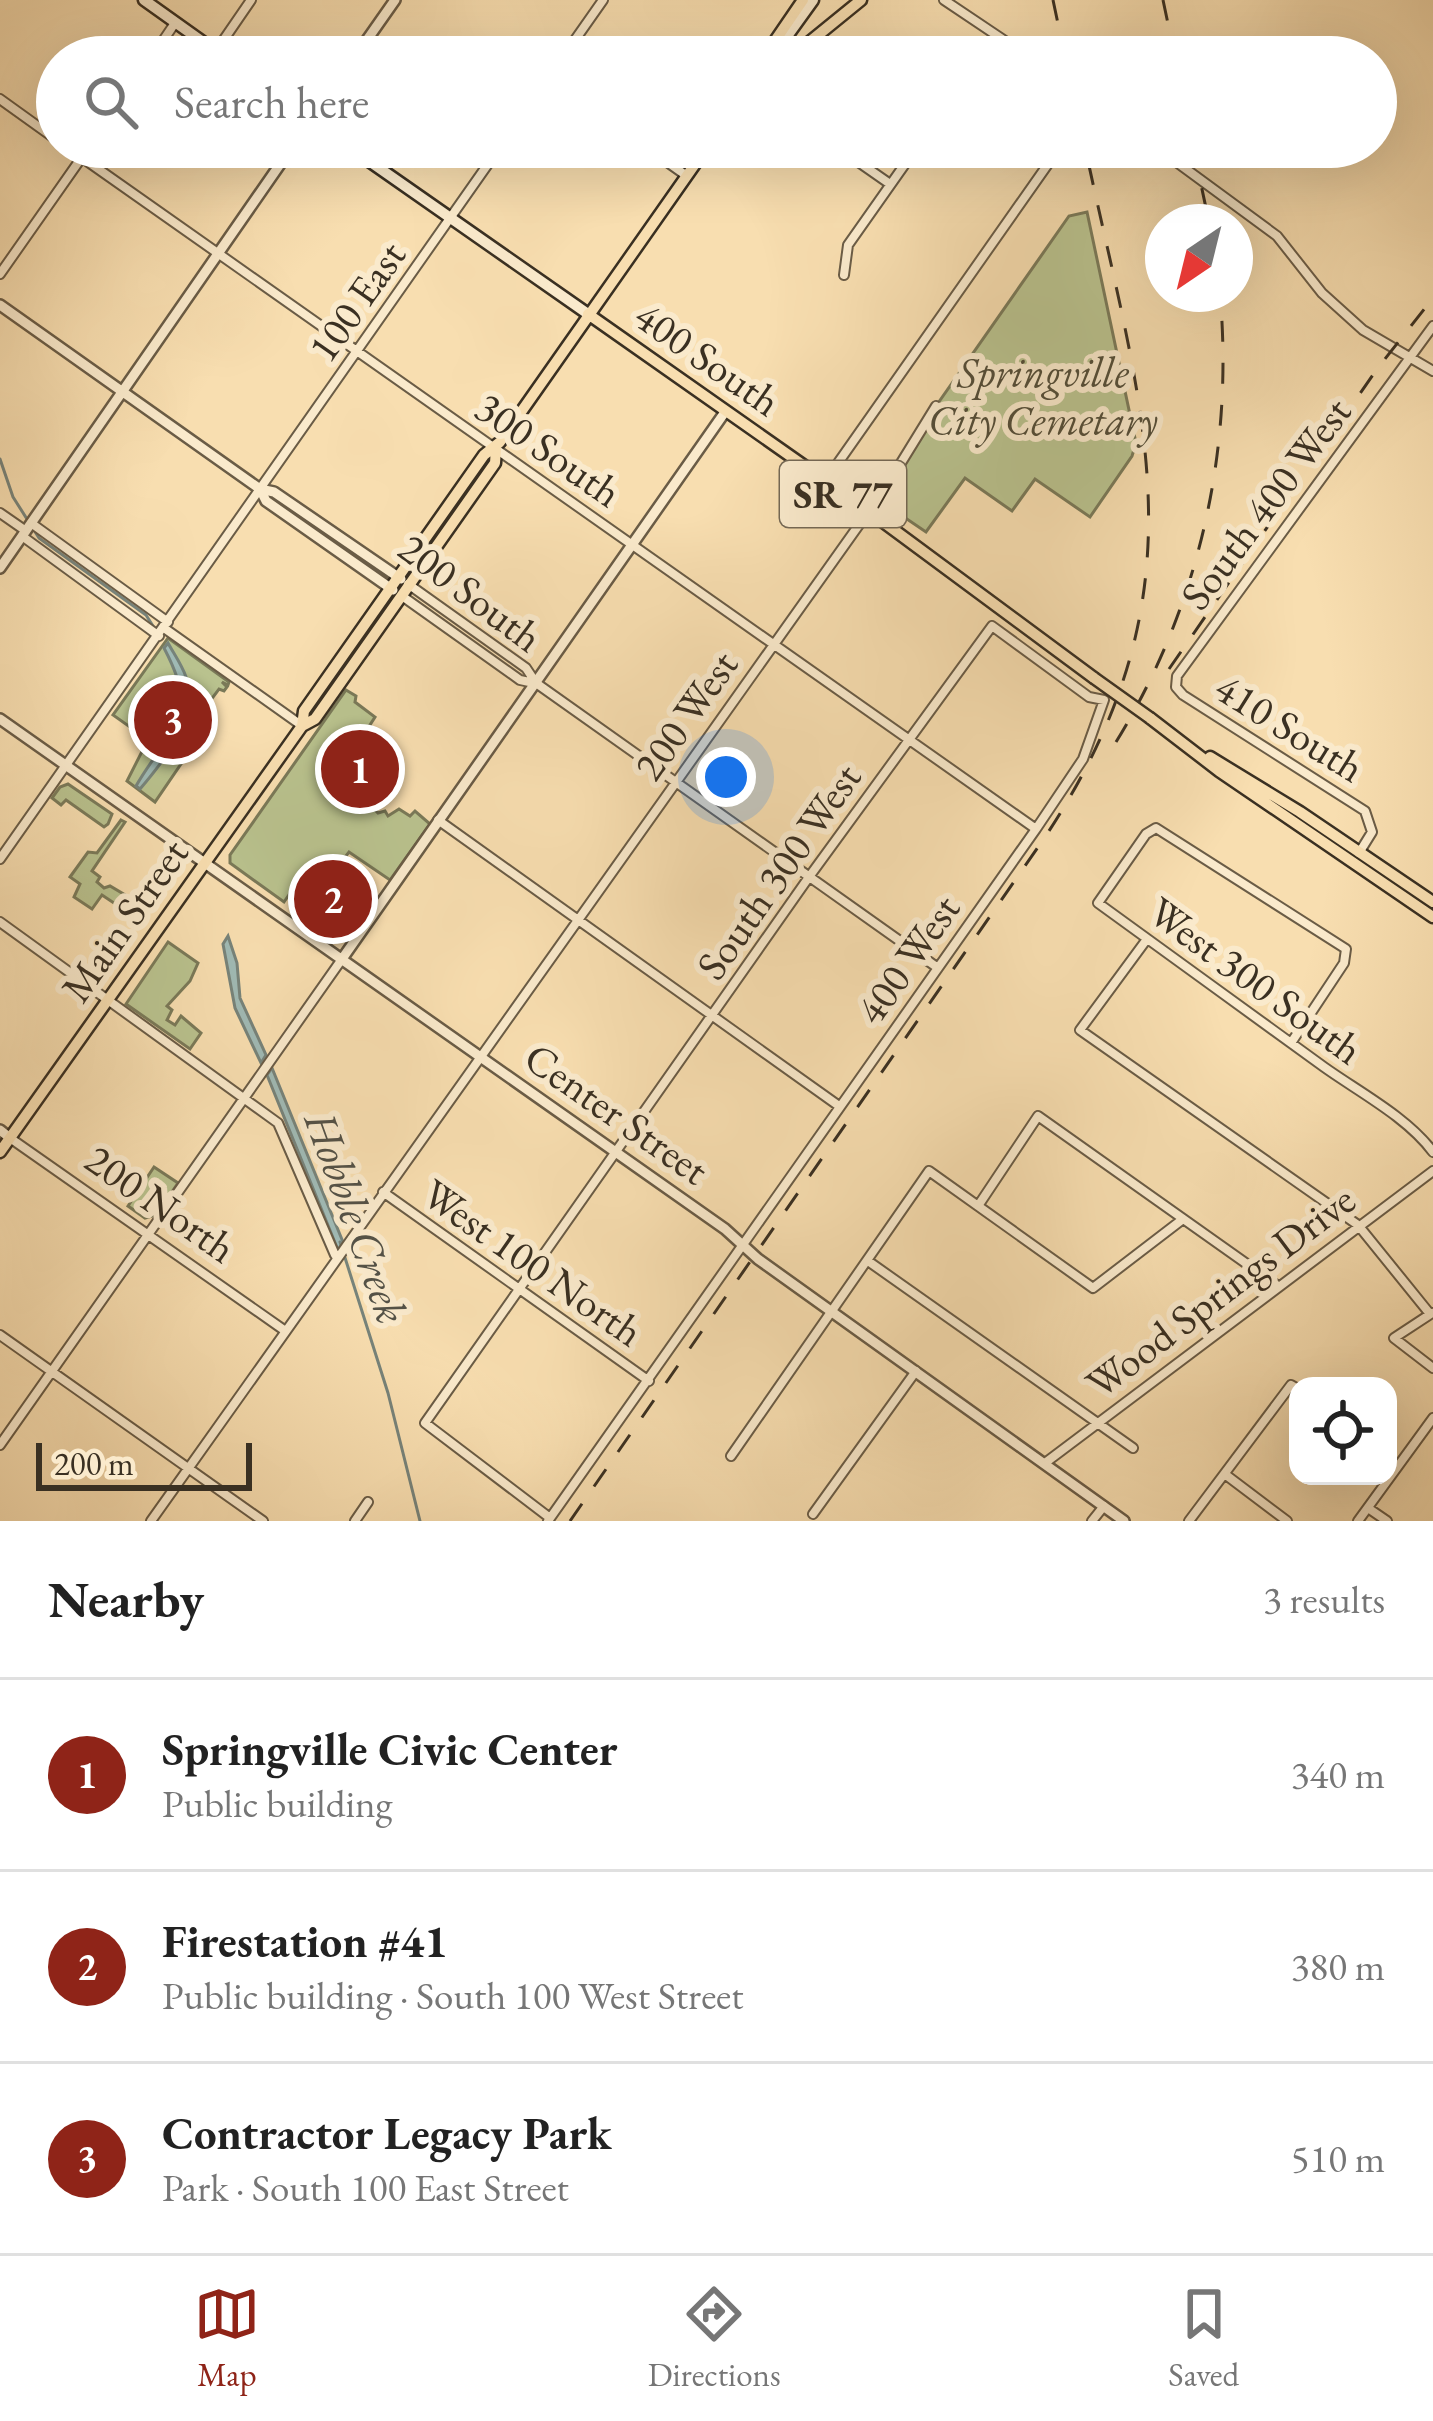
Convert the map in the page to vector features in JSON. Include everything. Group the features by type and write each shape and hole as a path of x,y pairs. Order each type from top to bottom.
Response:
{"main road":[{"path":"145,0 194,36"},
{"path":"781,36 803,0"},
{"path":"785,36 813,0"},
{"path":"816,36 861,0"},
{"name":"400 South","path":"380,168 867,510 1219,771 1433,902"},
{"name":"Main Street","path":"0,1152 5,1134 108,999 302,726 315,718 400,586 495,463 496,448 693,168"},
{"name":"400 South","path":"1356,858 1433,917"}],"street":[{"path":"230,36 251,0"},
{"path":"370,36 395,0"},
{"path":"578,36 603,0"},
{"path":"944,0 998,36"},
{"path":"167,36 176,23"},
{"path":"0,99 36,125"},
{"path":"0,274 74,168"},
{"name":"300 South","path":"98,168 1036,829"},
{"path":"0,568 277,168"},
{"name":"100 East","path":"0,859 486,168"},
{"path":"676,168 687,176"},
{"path":"867,168 890,184"},
{"path":"844,275 848,245 902,168"},
{"path":"825,482 1045,168"},
{"path":"1185,168 1277,236 1322,293 1364,330 1433,371"},
{"name":"200 South","path":"0,305 260,489 266,502 400,586 520,680 536,683 938,968"},
{"name":"South 400 West","path":"1176,687 1187,657 1433,326"},
{"name":"200 West","path":"152,1521 936,406"},
{"path":"0,1445 725,412"},
{"path":"0,513 302,726"},
{"path":"26,530 164,629"},
{"name":"South 300 West","path":"549,1519 424,1423 992,626 1089,698 1104,700"},
{"name":"410 South","path":"1176,687 1359,805 1371,820 1372,832 1356,858"},
{"name":"400 West","path":"549,1519 1036,829 1083,759 1104,700"},
{"name":"Center Street","path":"0,718 616,1152 1124,1521"},
{"path":"438,820 839,1106"},
{"name":"West 300 South","path":"1291,1043 1348,956 1342,946 1156,828 1146,834 1098,903 1291,1043 1400,1121 1433,1152"},
{"path":"0,922 278,1123 336,1256"},
{"path":"1147,939 1080,1030 1358,1225 1431,1313 1394,1338 1433,1368"},
{"path":"978,1206 1038,1116 1277,1286"},
{"name":"200 North","path":"5,1134 284,1330"},
{"name":"Wood Springs Drive","path":"1046,1463 1433,1171"},
{"path":"731,1456 929,1172 1093,1288 1183,1219"},
{"name":"West 100 North","path":"382,1192 649,1382"},
{"path":"868,1261 1133,1448"},
{"path":"0,1335 263,1521"},
{"path":"813,1514 916,1371"},
{"path":"1190,1521 1289,1393"},
{"path":"1358,1521 1433,1418"},
{"path":"1226,1475 1287,1521"},
{"path":"355,1521 368,1502"},
{"path":"1092,1521 1103,1506"},
{"path":"1368,1508 1387,1521"}],"green space":[{"name":"Springville City Cemetary","path":"1087,212 1136,443 1132,456 1090,517 1035,479 1012,511 965,478 926,532 873,496 1069,216"},
{"path":"168,638 229,682 222,682 227,687 219,689 195,721 198,726 192,736 196,742 155,802 127,781 156,724 147,718 137,732 113,715"},
{"path":"346,690 375,717 366,731 359,726 321,778 362,812 372,807 388,816 399,809 410,816 415,811 430,824 390,880 349,852 328,879 308,867 284,902 230,863 230,855"},
{"path":"68,784 112,814 108,824 104,827 66,800 61,805 52,798"},
{"path":"121,820 125,822 92,871 104,888 110,886 132,899 129,913 102,895 92,909 74,897 80,884 70,877 88,852 97,853"},
{"path":"168,942 198,963 190,981 167,1006 172,1010 167,1020 175,1025 181,1016 201,1033 190,1049 126,1004"},
{"path":"154,1167 178,1183 156,1215 145,1218 128,1206"}],"water":[{"path":"168,643 186,677 188,707 169,752 140,789 136,786 171,735 182,708 181,692 164,648"},
{"path":"228,936 237,963 240,998 266,1055 261,1063 235,1008 223,944"},
{"path":"272,1068 343,1242 338,1250 267,1075"}],"waterway":[{"name":"Hobble Creek","path":"0,459 13,497 39,538 146,615 153,626"},
{"name":"Hobble Creek","path":"340,1242 388,1393 420,1521"}],"railway":[{"path":"1053,0 1061,36"},
{"path":"1163,0 1171,36"},
{"path":"570,1521 1045,837 1096,747 1129,662 1145,580 1148,499 1141,417 1090,168"},
{"path":"1197,168 1205,204"},
{"path":"1169,669 1377,369 1433,298"},
{"path":"1116,742 1169,637 1204,526 1221,411 1221,312"}],"place":[{"name":"Contractor Legacy Park","path":"173,720"},
{"name":"Springville Civic Center","path":"360,769"},
{"name":"Firestation #41","path":"333,899"}]}
